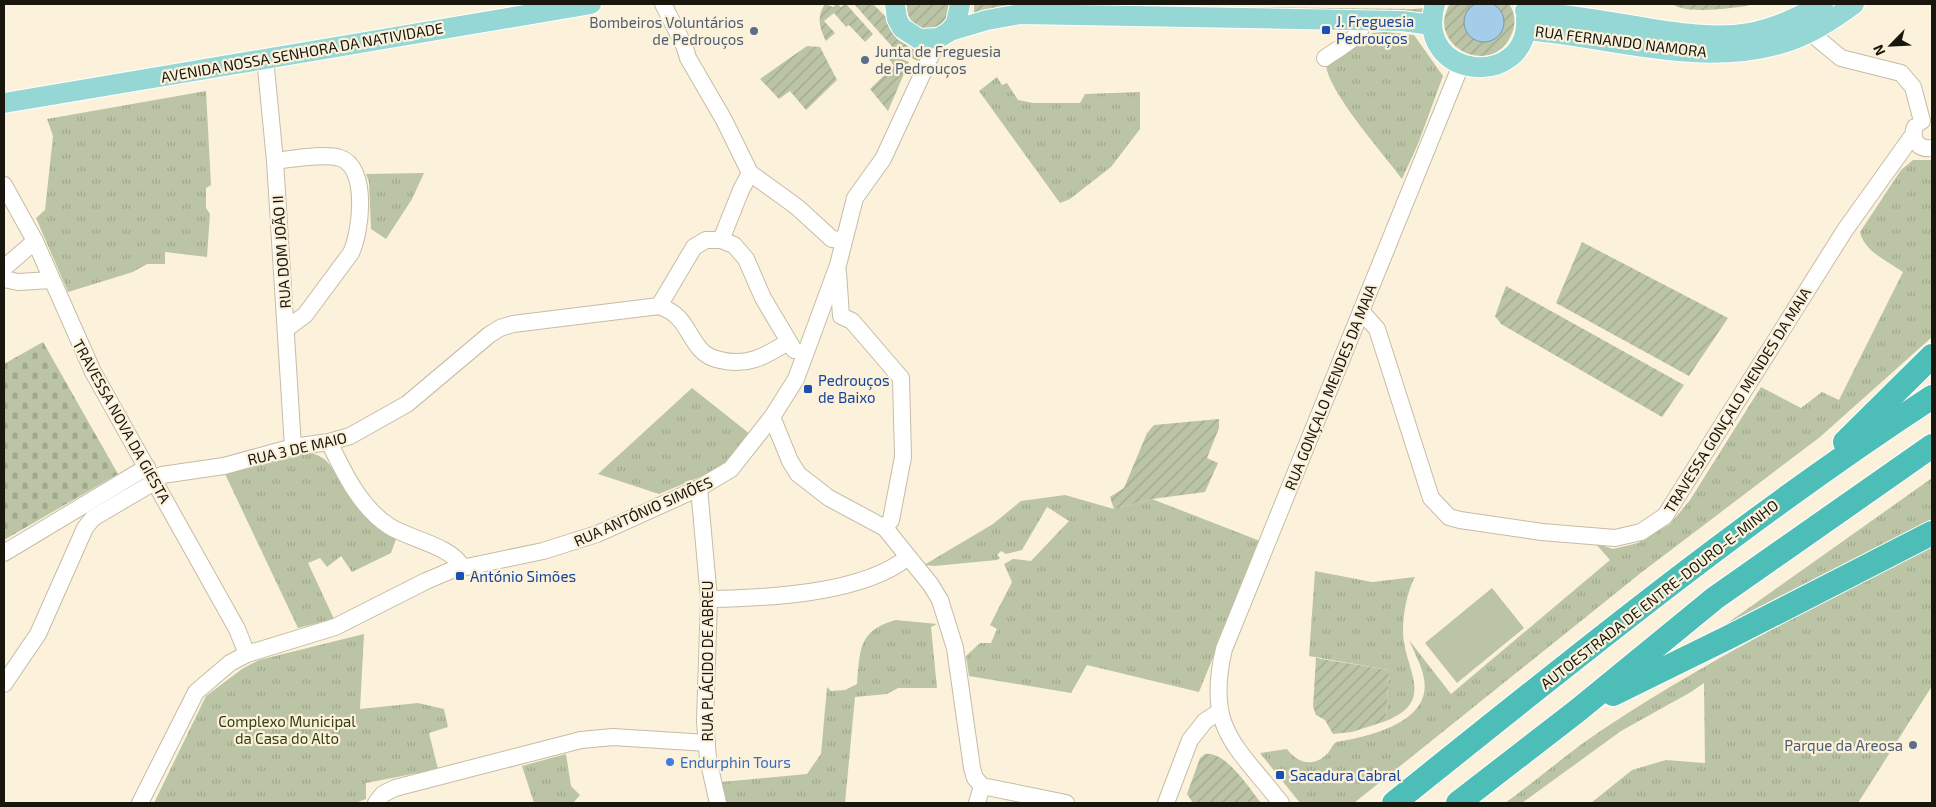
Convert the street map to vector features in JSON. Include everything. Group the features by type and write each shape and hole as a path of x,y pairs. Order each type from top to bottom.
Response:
{"highway":[{"path":"1804,483 1932,356"},
{"name":"AUTOESTRADA DE ENTRE-DOURO-E-MINHO","path":"1394,803 1551,678 1804,483 1932,397"},
{"path":"1458,803 1577,711 1716,598 1932,446"},
{"path":"1577,711 1731,636 1932,532"}],"main road":[{"name":"AVENIDA NOSSA SENHORA DA NATIVIDADE","path":"7,106 265,58 591,4"},
{"path":"944,35 956,23 960,4"},
{"path":"1435,4 1432,25 1435,38 1441,49 1461,65 1474,68 1488,68 1502,63 1517,48 1525,15"},
{"name":"RUA FERNANDO NAMORA","path":"1525,15 1556,13 1679,33 1723,35 1748,33 1771,28 1823,4"},
{"name":"RUA FERNANDO NAMORA","path":"1525,15 1675,50 1716,53 1764,48 1789,42 1813,31 1854,4"},
{"path":"893,6 902,28 920,39 944,35 987,20 1020,14 1402,21 1432,25"}],"street":[{"path":"663,4 684,45 688,58 724,120 750,173 797,207 832,239 842,240"},
{"path":"1325,58 1353,39 1363,25 1364,20"},
{"name":"TRAVESSA GONÇALO MENDES DA MAIA","path":"1361,311 1377,329 1431,498 1449,517 1542,532 1615,538 1628,536 1654,525 1665,516 1845,230 1913,135 1915,126 1927,120 1913,87 1901,73 1841,58 1818,39 1813,31"},
{"name":"RUA ANTÓNIO SIMÕES","path":"140,803 196,692 217,672 247,654 335,627 437,576 462,567 569,544 597,534 699,488 731,469 772,417 796,379 838,265 842,240 855,198 883,159 944,35"},
{"name":"RUA DOM JOÃO II","path":"265,58 275,161 293,447"},
{"name":"RUA GONÇALO MENDES DA MAIA","path":"1281,802 1228,736 1219,712 1217,690 1224,649 1461,65"},
{"path":"1913,135 1921,147 1932,148"},
{"path":"275,161 330,156 341,158 349,162 354,170 360,192 358,234 351,253 305,315 286,329"},
{"path":"721,240 741,190 750,173"},
{"name":"TRAVESSA NOVA DA GIESTA","path":"4,185 35,241 93,372 152,474 236,629 247,654"},
{"path":"788,342 758,360 747,363 730,362 709,357 701,350 677,315 659,306 694,247 706,240 721,240 734,245 746,259 763,298 788,342 803,358"},
{"path":"4,268 35,241"},
{"path":"838,265 841,316 852,321 901,378 903,458 891,520 885,528"},
{"path":"4,279 18,282 52,280"},
{"name":"RUA 3 DE MAIO","path":"4,684 38,634 85,528 93,518 152,474 224,466 293,447 329,442 350,436 370,427 407,404 489,334 500,328 513,324 659,306"},
{"path":"772,417 790,461 798,474 829,498 885,528 932,585 946,615 955,648 972,768 982,786 1066,803"},
{"path":"329,442 341,467 365,506 389,526 453,555 462,567"},
{"path":"4,553 152,474"},
{"name":"RUA PLÁCIDO DE ABREU","path":"699,488 710,626 705,701 707,743 718,803"},
{"path":"709,599 782,594 869,579 887,572 908,557"},
{"path":"1166,803 1190,740 1205,721 1219,712"},
{"path":"380,799 412,783 581,740 622,738 707,743"},
{"path":"976,803 982,786"}],"green space":[{"path":"825,4 833,7 837,4 841,7 846,4 873,34 865,42 849,25 846,27 834,13 824,21 835,33 826,41 820,23 822,9"},
{"path":"854,4 873,4 887,18 897,39 922,55 918,61 896,51"},
{"path":"907,4 950,4 948,19 935,27 921,27 910,19"},
{"path":"974,4 1424,8 1422,17 974,14"},
{"path":"1450,4 1475,4 1470,7 1509,4 1514,18 1512,33 1503,47 1491,54 1477,56 1464,52 1453,44 1446,33 1444,19"},
{"path":"1673,4 1755,4 1724,9 1699,10 1679,7"},
{"path":"1384,32 1414,35 1443,76 1418,144 1402,179 1346,106 1329,76 1326,64 1353,49 1372,33"},
{"path":"807,46 820,47 837,80 806,110 790,91 779,99 760,79"},
{"path":"884,52 909,62 888,111 870,89 894,66"},
{"path":"997,77 1002,85 1007,83 1018,100 1033,103 1080,103 1085,94 1140,92 1140,129 1111,167 1070,199 1060,203 979,91"},
{"path":"206,91 211,185 206,188 206,208 210,214 207,257 165,252 165,264 147,264 133,272 68,292 36,218 45,210 53,136 47,119"},
{"path":"1913,160 1932,160 1932,337 1820,437 1642,572 1354,803 1300,803 1260,753 1287,749 1295,758 1306,762 1316,761 1327,754 1336,742 1380,731 1408,717 1418,707 1424,694 1423,674 1409,640 1451,694 1610,560 1595,543 1613,549 1638,543 1670,524 1690,500 1761,387 1801,408 1822,392 1839,400 1903,272 1871,250 1862,239 1860,232 1901,170"},
{"path":"424,173 412,199 386,239 371,229 369,182 366,174"},
{"path":"1582,242 1728,318 1689,376 1556,303"},
{"path":"1506,286 1684,385 1662,417 1501,324 1495,316"},
{"path":"43,342 118,474 4,540 4,364"},
{"path":"692,388 750,434 719,469 659,494 598,474"},
{"path":"1219,419 1219,428 1207,458 1218,463 1205,492 1152,499 1114,509 1110,497 1124,488 1147,433 1154,425"},
{"path":"310,453 318,455 330,464 345,491 355,503 377,525 396,539 391,553 352,572 341,556 327,567 320,558 308,563 334,619 298,628 225,474"},
{"path":"1932,478 1932,522 1715,632"},
{"path":"1065,495 1114,509 1152,499 1260,541 1199,692 1087,665 1071,693 969,676 966,656 980,643 991,643 997,629 990,625 1012,582 1004,564 1013,559 1031,561 1069,521 1047,507 1022,550 1006,554 1001,551 997,555 1000,558 997,560 934,566 924,565 993,524 1021,501"},
{"path":"1932,546 1932,686 1858,803 1591,803 1632,770 1666,760 1705,763 1704,683 1621,731 1522,803 1505,803 1595,735 1647,701 1727,654"},
{"path":"1315,571 1372,582 1415,577 1407,600 1403,626 1404,642 1413,676 1414,696 1409,705 1400,714 1386,721 1389,670 1309,656"},
{"path":"1492,588 1524,628 1457,683 1425,643"},
{"path":"896,620 937,624 931,627 937,688 898,688 887,694 855,697 845,803 725,803 721,782 807,774 821,754 827,687 831,691 845,690 857,684 863,643 874,629"},
{"name":"Complexo Municipal da Casa do Alto","path":"364,634 360,709 418,703 444,709 448,727 429,733 438,769 366,783 366,799 355,803 154,803 206,696 242,669 259,660"},
{"path":"1316,658 1389,670 1386,721 1352,732 1333,734 1325,720 1316,715 1313,707"},
{"path":"566,754 571,786 580,795 573,803 534,803 522,766"},
{"path":"1205,754 1221,758 1229,764 1261,803 1193,803 1187,794 1200,758"}],"water":[{"path":"1480,2 1488,2 1495,5 1501,11 1504,22 1501,33 1495,39 1488,42 1480,42 1473,39 1467,33 1464,26 1464,18 1467,11 1473,5"}],"place":[{"name":"J. Freguesia Pedrouços","path":"1326,30"},
{"name":"Bombeiros Voluntários de Pedrouços","path":"754,31"},
{"name":"Junta de Freguesia de Pedrouços","path":"865,60"},
{"name":"Pedrouços de Baixo","path":"808,389"},
{"name":"António Simões","path":"460,576"},
{"name":"Parque da Areosa","path":"1913,745"},
{"name":"Endurphin Tours","path":"670,762"},
{"name":"Sacadura Cabral","path":"1280,775"}]}
